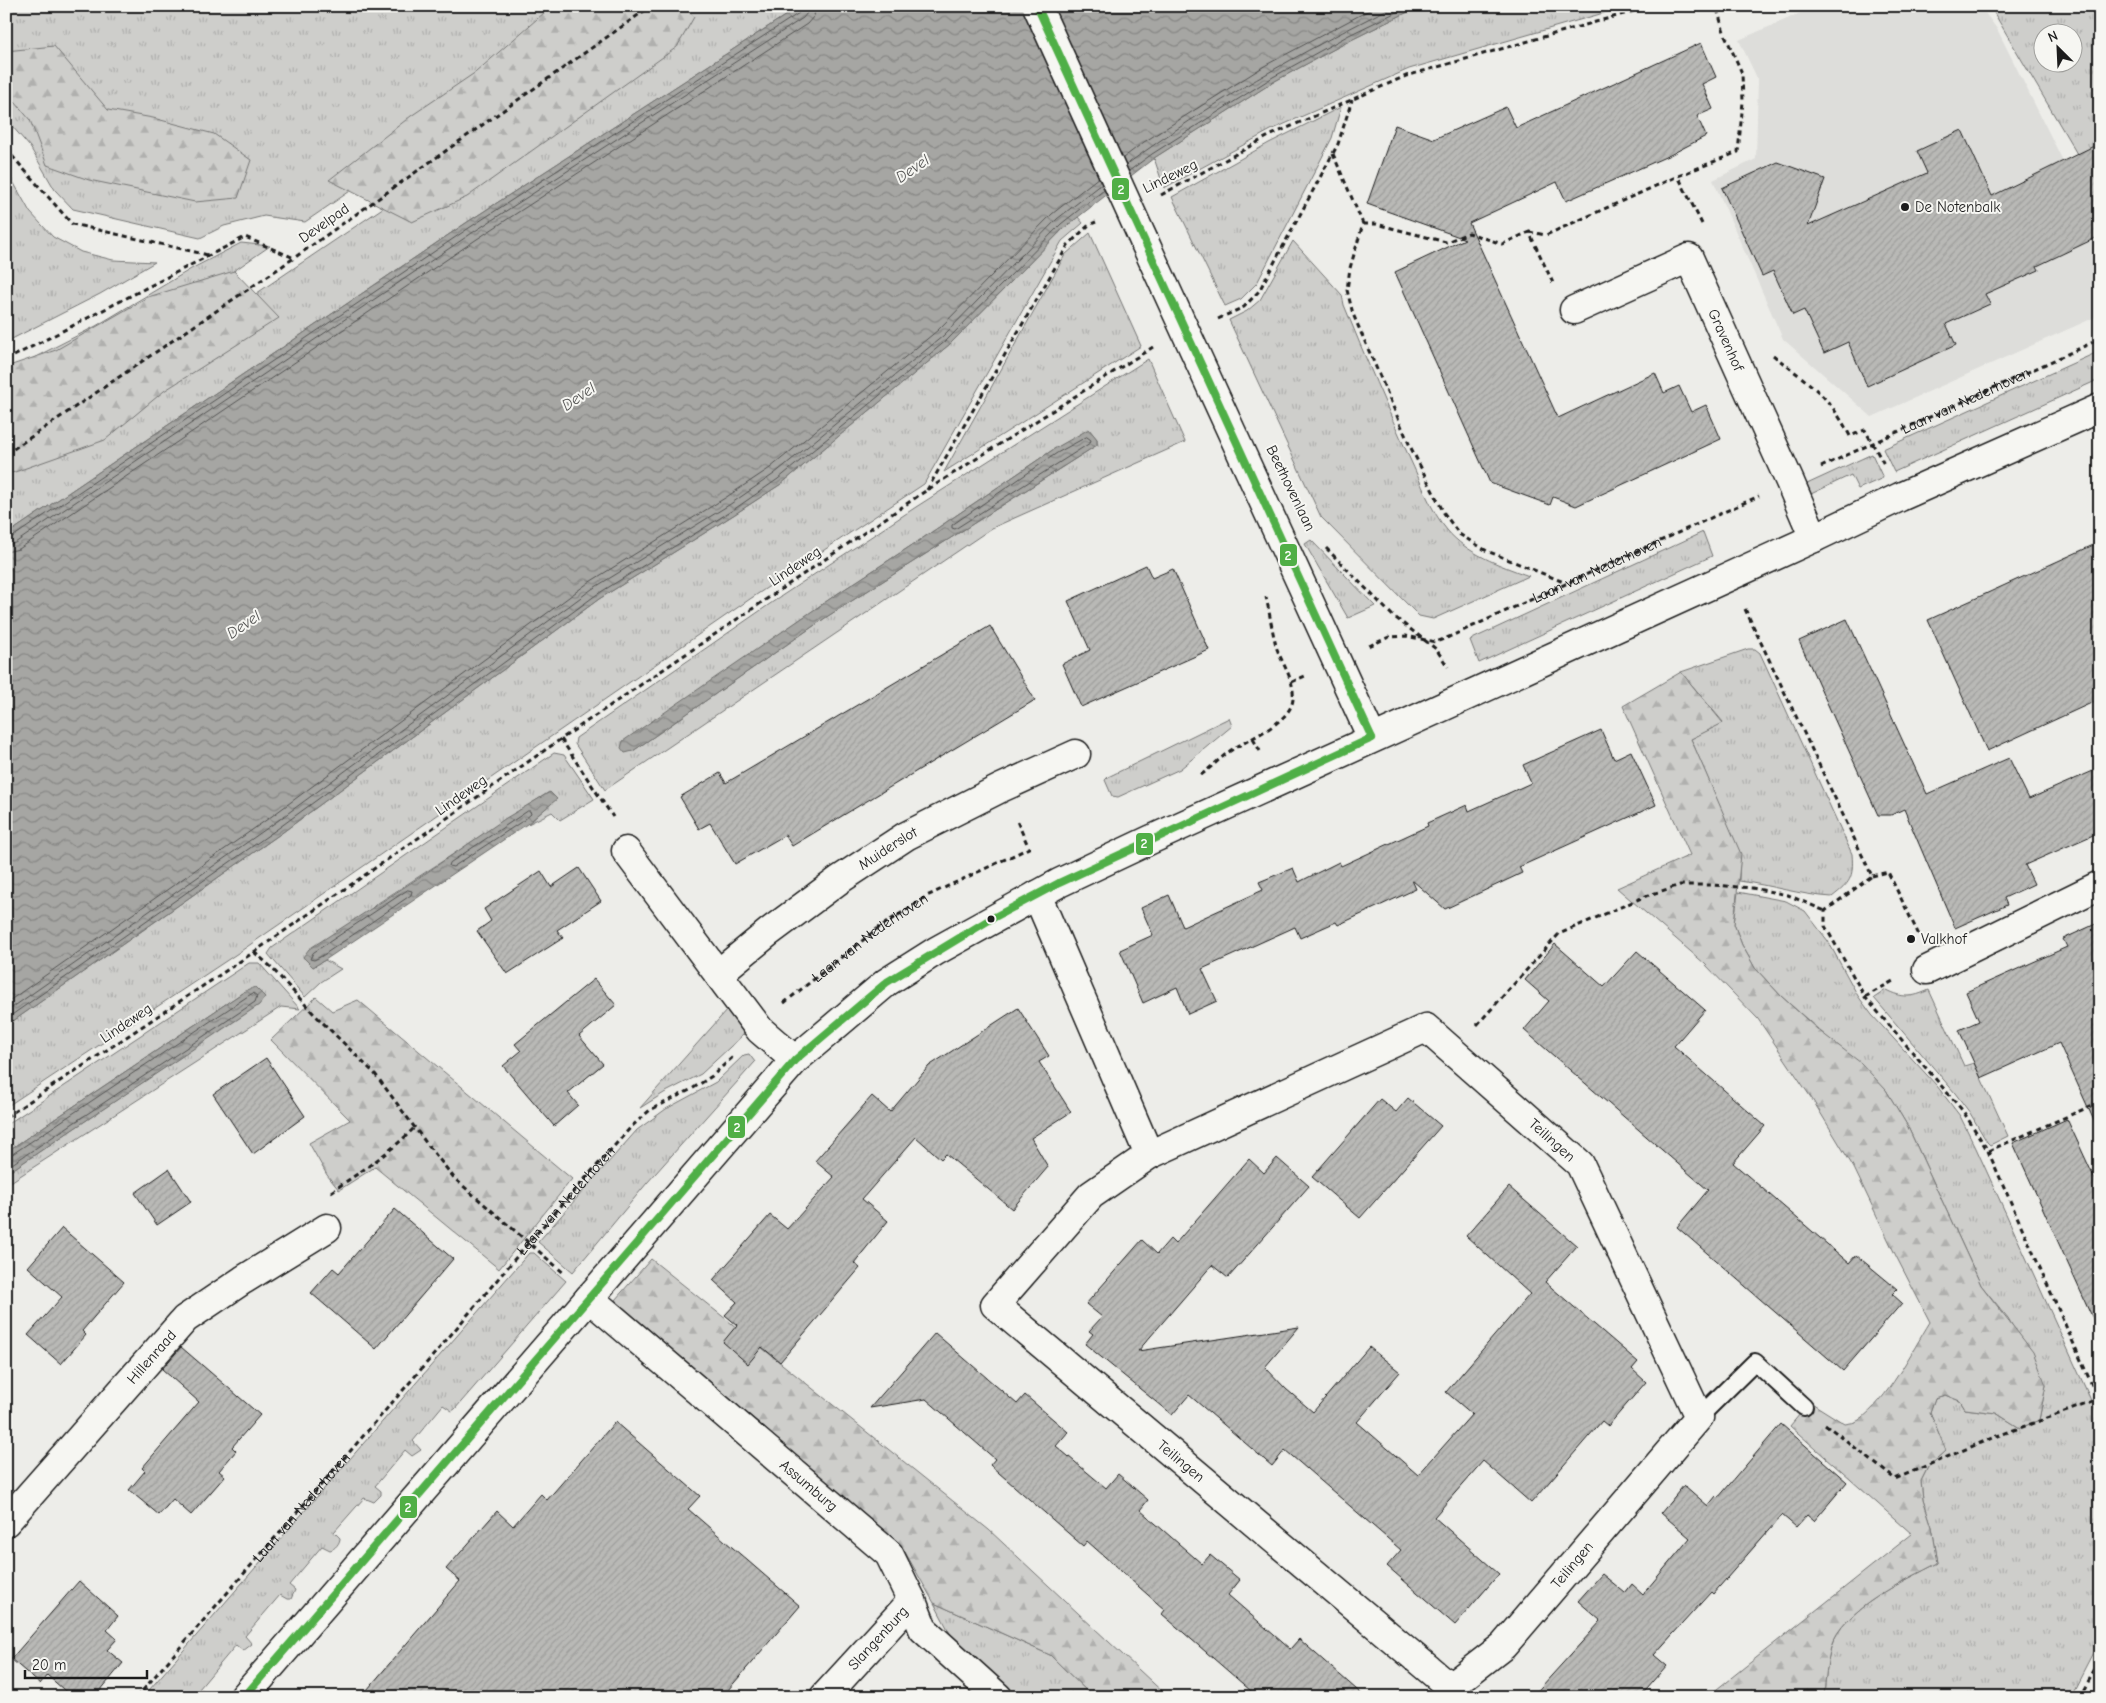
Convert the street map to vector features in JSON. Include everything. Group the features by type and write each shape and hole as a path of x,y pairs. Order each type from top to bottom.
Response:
{"street":[{"name":"Beethovenlaan","path":"1037,6 1372,738"},
{"path":"1574,310 1689,258"},
{"name":"Gravenhof","path":"1689,258 1814,538"},
{"path":"244,1697 795,1060 886,982 936,951 1037,895 1150,840 1814,538 1900,497 2100,408"},
{"name":"Muiderslot","path":"719,974 769,932 846,875 906,836 1001,788 1076,754"},
{"path":"626,851 760,1030 795,1060"},
{"path":"1931,969 2100,885"},
{"path":"1037,895 1149,1155"},
{"name":"Teilingen","path":"1426,1028 1580,1164 1698,1417 1503,1646 1450,1687 995,1306 1091,1195 1149,1155 1426,1028"},
{"name":"Hillenraad","path":"6,1522 185,1319 243,1280 327,1228"},
{"name":"Assumburg","path":"589,1298 889,1554 912,1601 923,1629 998,1697"},
{"name":"Slangenburg","path":"824,1697 912,1601"}],"lane":[{"path":"1698,1417 1755,1362 1804,1407"}],"path":[{"name":"Develpad","path":"6,454 294,258 651,6"},
{"name":"Lindeweg","path":"1156,197 1173,190 1269,136 1406,76 1652,6"},
{"path":"1363,224 1376,224 1446,242 1469,233 1502,244 1530,232 1546,235 1678,176 1738,152 1743,102 1742,73 1725,35 1716,6"},
{"path":"1211,322 1244,307 1259,291 1338,144 1352,99"},
{"path":"6,149 72,224 209,256"},
{"path":"1333,154 1363,224 1350,268 1347,290 1353,314 1410,446 1444,513 1459,534 1487,551 1566,584"},
{"path":"1678,176 1704,228 1680,239 1689,258"},
{"name":"Lindeweg","path":"927,490 1068,245 1089,225 1097,222"},
{"path":"1530,232 1557,291 1574,310"},
{"path":"6,360 245,237 294,258"},
{"name":"Laan van Nederhoven","path":"1196,780 1232,750 1253,739 1288,712 1293,700 1292,682 1389,637 1406,636 1436,642 1450,637 2100,340"},
{"name":"Lindeweg","path":"6,1117 254,952 561,739 927,490 1160,342"},
{"path":"1768,351 1811,384 1828,401 1839,414 1850,436 1865,430 1874,443 1900,497"},
{"name":"Beethovenlaan","path":"1326,547 1392,615 1436,649 1449,668 1461,697"},
{"path":"561,739 620,827 626,851"},
{"name":"Laan van Nederhoven","path":"137,1697 630,1127 650,1110 692,1089 712,1076 802,987 877,929 927,896 1030,848 1001,788"},
{"path":"1872,876 1888,872 1931,969"},
{"path":"1453,1052 1559,934 1646,896 1680,886 1742,888 1788,895 1825,911"},
{"path":"254,952 270,966 314,1014 375,1074 414,1127 456,1178 574,1281 589,1298"},
{"path":"1988,1151 2100,1102"},
{"path":"327,1228 310,1206 379,1159 400,1142 414,1127"},
{"path":"1804,1407 1895,1479 1998,1436 2098,1400"},
{"path":"2078,1697 2100,1658"}],"shaded area":[{"name":"De Notenbalk","path":"1816,6 1980,6 1997,29 2100,235 2100,315 1872,417 1783,339 1713,180 1756,159 1758,80 1739,40"}],"green space":[{"path":"6,6 620,6 305,222 264,216 224,226 200,238 73,209 55,190 30,147 6,119"},
{"path":"552,6 684,6 694,17 677,47 467,197 412,222 329,180 411,116 476,72"},
{"path":"681,6 800,6 466,223 6,535 6,463"},
{"path":"1420,6 1628,6 1409,69 1271,130 1164,188 1154,158 1275,81 1351,40"},
{"path":"1990,6 2100,6 2100,193"},
{"path":"54,46 108,110 153,118 214,134 251,160 238,198 195,202 89,180 47,165 30,120 6,91 6,51"},
{"path":"1341,107 1332,138 1257,283 1241,299 1225,306 1172,197 1269,143"},
{"path":"6,169 30,212 53,237 81,252 113,260 155,262 100,294 6,342"},
{"path":"1078,217 1083,223 1062,241 924,484 750,599 238,953 6,1107 6,1026 283,832 599,599 781,484 950,344 1064,228"},
{"path":"1090,233 1141,346 944,472 1065,255"},
{"path":"1293,241 1342,295 1344,305 1385,402 1426,496 1441,522 1464,546 1484,558 1529,576 1433,619 1419,616 1321,517 1229,320 1247,311 1260,300"},
{"path":"241,243 270,246 6,428 6,372 96,326 191,269"},
{"path":"234,271 279,318 164,391 105,440 12,473 6,466 6,367 56,350 148,297"},
{"path":"2100,351 2100,379 1894,472 1883,449"},
{"path":"1148,359 1185,442 992,528 605,790 575,744 576,738 780,597 916,507","holes":["1089,430 1097,439 1097,445 828,616 633,751 734,666 837,594 1054,449"]},
{"path":"1872,454 1883,478 1858,489 1851,475 1811,494 1807,484"},
{"path":"1703,532 1712,556 1479,663 1470,640"},
{"path":"1311,540 1375,606 1348,618 1305,544"},
{"path":"1748,649 1755,649 1760,653 1852,854 1850,879 1832,897 1739,881 1740,854 1691,739 1723,722 1681,672"},
{"path":"1681,672 1723,723 1691,739 1741,854 1734,924 1742,945 1755,968 1781,996 1817,1029 1861,1063 1886,1090 1907,1125 1981,1285 2033,1352 2046,1385 2039,1420 2020,1428 1996,1413 1965,1409 1960,1401 1945,1395 1935,1398 1930,1412 1946,1451 1928,1467 1921,1481 1923,1499 1932,1527 1938,1563 1877,1597 1848,1620 1837,1633 1831,1647 1824,1697 1707,1697 1912,1534 1790,1426 1810,1402 1845,1424 1859,1420 1869,1412 1889,1388 1930,1322 1854,1168 1812,1099 1758,1019 1705,964 1617,888 1690,855 1623,706"},
{"path":"1229,718 1232,726 1180,769 1118,797 1112,796 1105,780 1108,777"},
{"path":"554,753 564,755 594,799 560,820 552,812 528,824 556,799 549,792 375,905 313,967 325,960 341,969 321,982 305,997 268,954 272,948"},
{"path":"1738,892 1786,901 1805,911 1828,941 1858,996 1872,1015 1937,1086 1960,1116 2100,1420 2100,1639 2070,1697 1824,1697 1831,1647 1837,1633 1848,1620 1877,1597 1938,1563 1932,1527 1923,1499 1921,1481 1928,1467 1946,1451 1930,1412 1935,1398 1945,1395 1960,1401 1965,1409 1996,1413 2020,1428 2039,1420 2046,1385 2008,1318 1981,1285 1907,1125 1886,1090 1781,996 1755,968 1742,945 1734,924"},
{"path":"249,963 259,963 300,1009 281,1007 6,1185 6,1174 258,1005 245,991 6,1152 6,1125"},
{"path":"1886,990 1907,996 1929,990 1964,1066 1974,1063 2008,1136 1990,1145 1987,1142 1970,1113 1955,1093 1874,998"},
{"path":"316,997 332,1011 358,1000 572,1179 499,1269 375,1167 339,1190 327,1175 309,1143 350,1120 271,1040"},
{"path":"727,1010 744,1034 701,1074 640,1108"},
{"path":"749,1054 755,1062 647,1183 573,1272 538,1242 637,1130 666,1109 716,1082 744,1055"},
{"path":"529,1253 534,1253 566,1281 455,1409 452,1411 443,1405 413,1441 421,1450 412,1456 405,1450 375,1486 381,1491 381,1495 374,1502 364,1498 334,1532 340,1538 337,1546 330,1550 322,1546 289,1585 295,1590 291,1599 280,1595 245,1636 252,1644 243,1651 236,1645 199,1689 205,1692 206,1697 143,1697"},
{"path":"651,1259 989,1530 1168,1697 1093,1697 1050,1655 934,1603 901,1545 615,1300"},
{"path":"934,1603 1050,1655 1093,1697 1011,1697 953,1639"}],"water":[{"name":"Devel","path":"800,6 1420,6 1351,40 1275,81 1154,158 1064,228 950,344 781,484 599,599 283,832 6,1026 6,535 466,223"},
{"path":"1089,429 1097,439 1097,445 828,616 633,751 625,753 621,748 623,741 837,594 1054,449"},
{"path":"550,792 557,799 527,824 325,960 313,967 303,957 309,949 426,873 506,818"},
{"path":"255,987 265,997 259,1005 6,1174 6,1152 245,991"}],"building":[{"path":"1701,43 1716,77 1702,84 1713,109 1697,116 1706,136 1670,155 1566,201 1557,182 1469,223 1558,418 1655,373 1664,393 1679,386 1691,412 1706,405 1721,439 1576,506 1553,497 1550,505 1490,483 1395,272 1465,239 1367,204 1395,125 1434,139 1506,107 1516,128"},
{"path":"1962,130 1992,196 2100,143 2100,236 2037,266 2039,270 1985,294 1990,304 1946,324 1956,345 1867,386 1848,342 1824,353 1804,310 1793,315 1773,271 1762,276 1722,188 1778,162 1825,179 1808,226 1927,173 1917,151"},
{"path":"2100,542 2100,699 1987,751 1928,620"},
{"path":"1146,565 1152,578 1173,569 1209,650 1081,707 1062,664 1090,650 1068,601"},
{"path":"1847,619 1927,794 2009,758 2029,799 2100,768 2100,832 2025,865 2034,884 2004,898 2007,905 1955,928 1904,809 1891,815 1878,815 1799,641"},
{"path":"990,626 1035,700 792,846 785,835 735,864 710,823 699,829 680,797 720,773 726,783"},
{"path":"1601,730 1614,759 1631,751 1656,805 1519,867 1522,873 1445,909 1412,880 1416,889 1338,925 1336,922 1300,938 1295,927 1202,969 1217,1001 1188,1014 1177,987 1143,1003 1120,950 1153,935 1141,908 1169,895 1183,927 1263,890 1259,882 1293,868 1299,882 1339,862 1341,866 1428,826 1427,823 1467,805 1469,811 1531,783 1523,765"},
{"path":"579,868 601,901 557,930 563,938 507,974 477,931 491,921 484,909 541,871 551,887"},
{"path":"2100,922 2100,1134 2059,1043 1981,1078 1959,1030 1979,1021 1966,992 2067,947 2063,939"},
{"path":"1555,944 1604,987 1637,951 1705,1010 1674,1046 1765,1126 1733,1163 1849,1263 1856,1255 1897,1289 1892,1294 1902,1303 1843,1371 1677,1227 1708,1190 1524,1030 1549,1001 1525,980"},
{"path":"594,979 616,1005 579,1036 603,1064 568,1093 578,1105 554,1126 503,1066 521,1051 515,1044"},
{"path":"1018,1008 1049,1056 1039,1062 1071,1112 1031,1138 1048,1167 1012,1209 946,1154 941,1159 916,1137 862,1199 888,1221 854,1263 860,1268 780,1362 762,1347 748,1364 723,1342 737,1325 725,1315 737,1302 713,1280 770,1215 787,1229 834,1177 815,1161 872,1096 890,1112 929,1066"},
{"path":"266,1058 305,1116 253,1154 213,1094"},
{"path":"1408,1098 1441,1126 1360,1218 1312,1177 1380,1099 1396,1112"},
{"path":"2067,1119 2100,1190 2100,1334 2013,1143"},
{"path":"1277,1158 1309,1186 1228,1278 1212,1265 1138,1351 1299,1327 1265,1367 1286,1389 1313,1412 1369,1347 1400,1372 1357,1422 1418,1475 1472,1414 1446,1392 1530,1294 1466,1236 1509,1187 1577,1246 1545,1282 1638,1362 1632,1369 1646,1382 1608,1426 1602,1421 1531,1503 1483,1461 1434,1517 1499,1574 1455,1625 1387,1566 1401,1550 1285,1450 1272,1466 1189,1395 1172,1415 1085,1344 1093,1334 1089,1331 1102,1317 1086,1304 1142,1240 1157,1254 1170,1239 1175,1244 1249,1159 1264,1173"},
{"path":"169,1169 191,1202 157,1225 135,1193"},
{"path":"395,1209 453,1259 376,1349 311,1293 333,1268 339,1273"},
{"path":"62,1228 124,1282 82,1331 86,1335 61,1364 28,1335 62,1297 28,1267"},
{"path":"935,1333 1017,1404 1025,1395 1068,1432 1056,1446 1106,1488 1118,1474 1148,1500 1140,1510 1202,1564 1210,1555 1240,1580 1228,1595 1290,1649 1299,1639 1365,1697 1258,1697 1162,1614 1165,1610 1087,1541 1083,1546 990,1465 995,1459 926,1399 870,1408"},
{"path":"181,1347 260,1415 232,1447 236,1451 219,1471 225,1476 191,1515 173,1499 159,1515 129,1490 145,1471 142,1468 199,1402 162,1369"},
{"path":"615,1422 700,1496 688,1509 800,1606 722,1697 361,1697 460,1581 446,1569 497,1511 513,1526 541,1494 547,1500"},
{"path":"1781,1424 1847,1482 1814,1521 1807,1515 1796,1527 1782,1515 1713,1594 1711,1592 1654,1655 1667,1666 1640,1697 1532,1697 1601,1621 1578,1601 1602,1574 1625,1593 1632,1584 1643,1594 1690,1538 1661,1513 1684,1485 1708,1506 1716,1496 1718,1498"},
{"path":"79,1581 118,1616 107,1630 117,1639 107,1650 123,1663 95,1697 72,1697 47,1675 40,1684 11,1659"}],"transit line":[{"name":"2","path":"1037,6 1372,738"},
{"name":"2","path":"244,1697 795,1060 887,982 989,920 1059,883 1372,738"}],"place":[{"name":"De Notenbalk","path":"1905,207"},
{"name":"Valkhof","path":"1911,939"}]}
